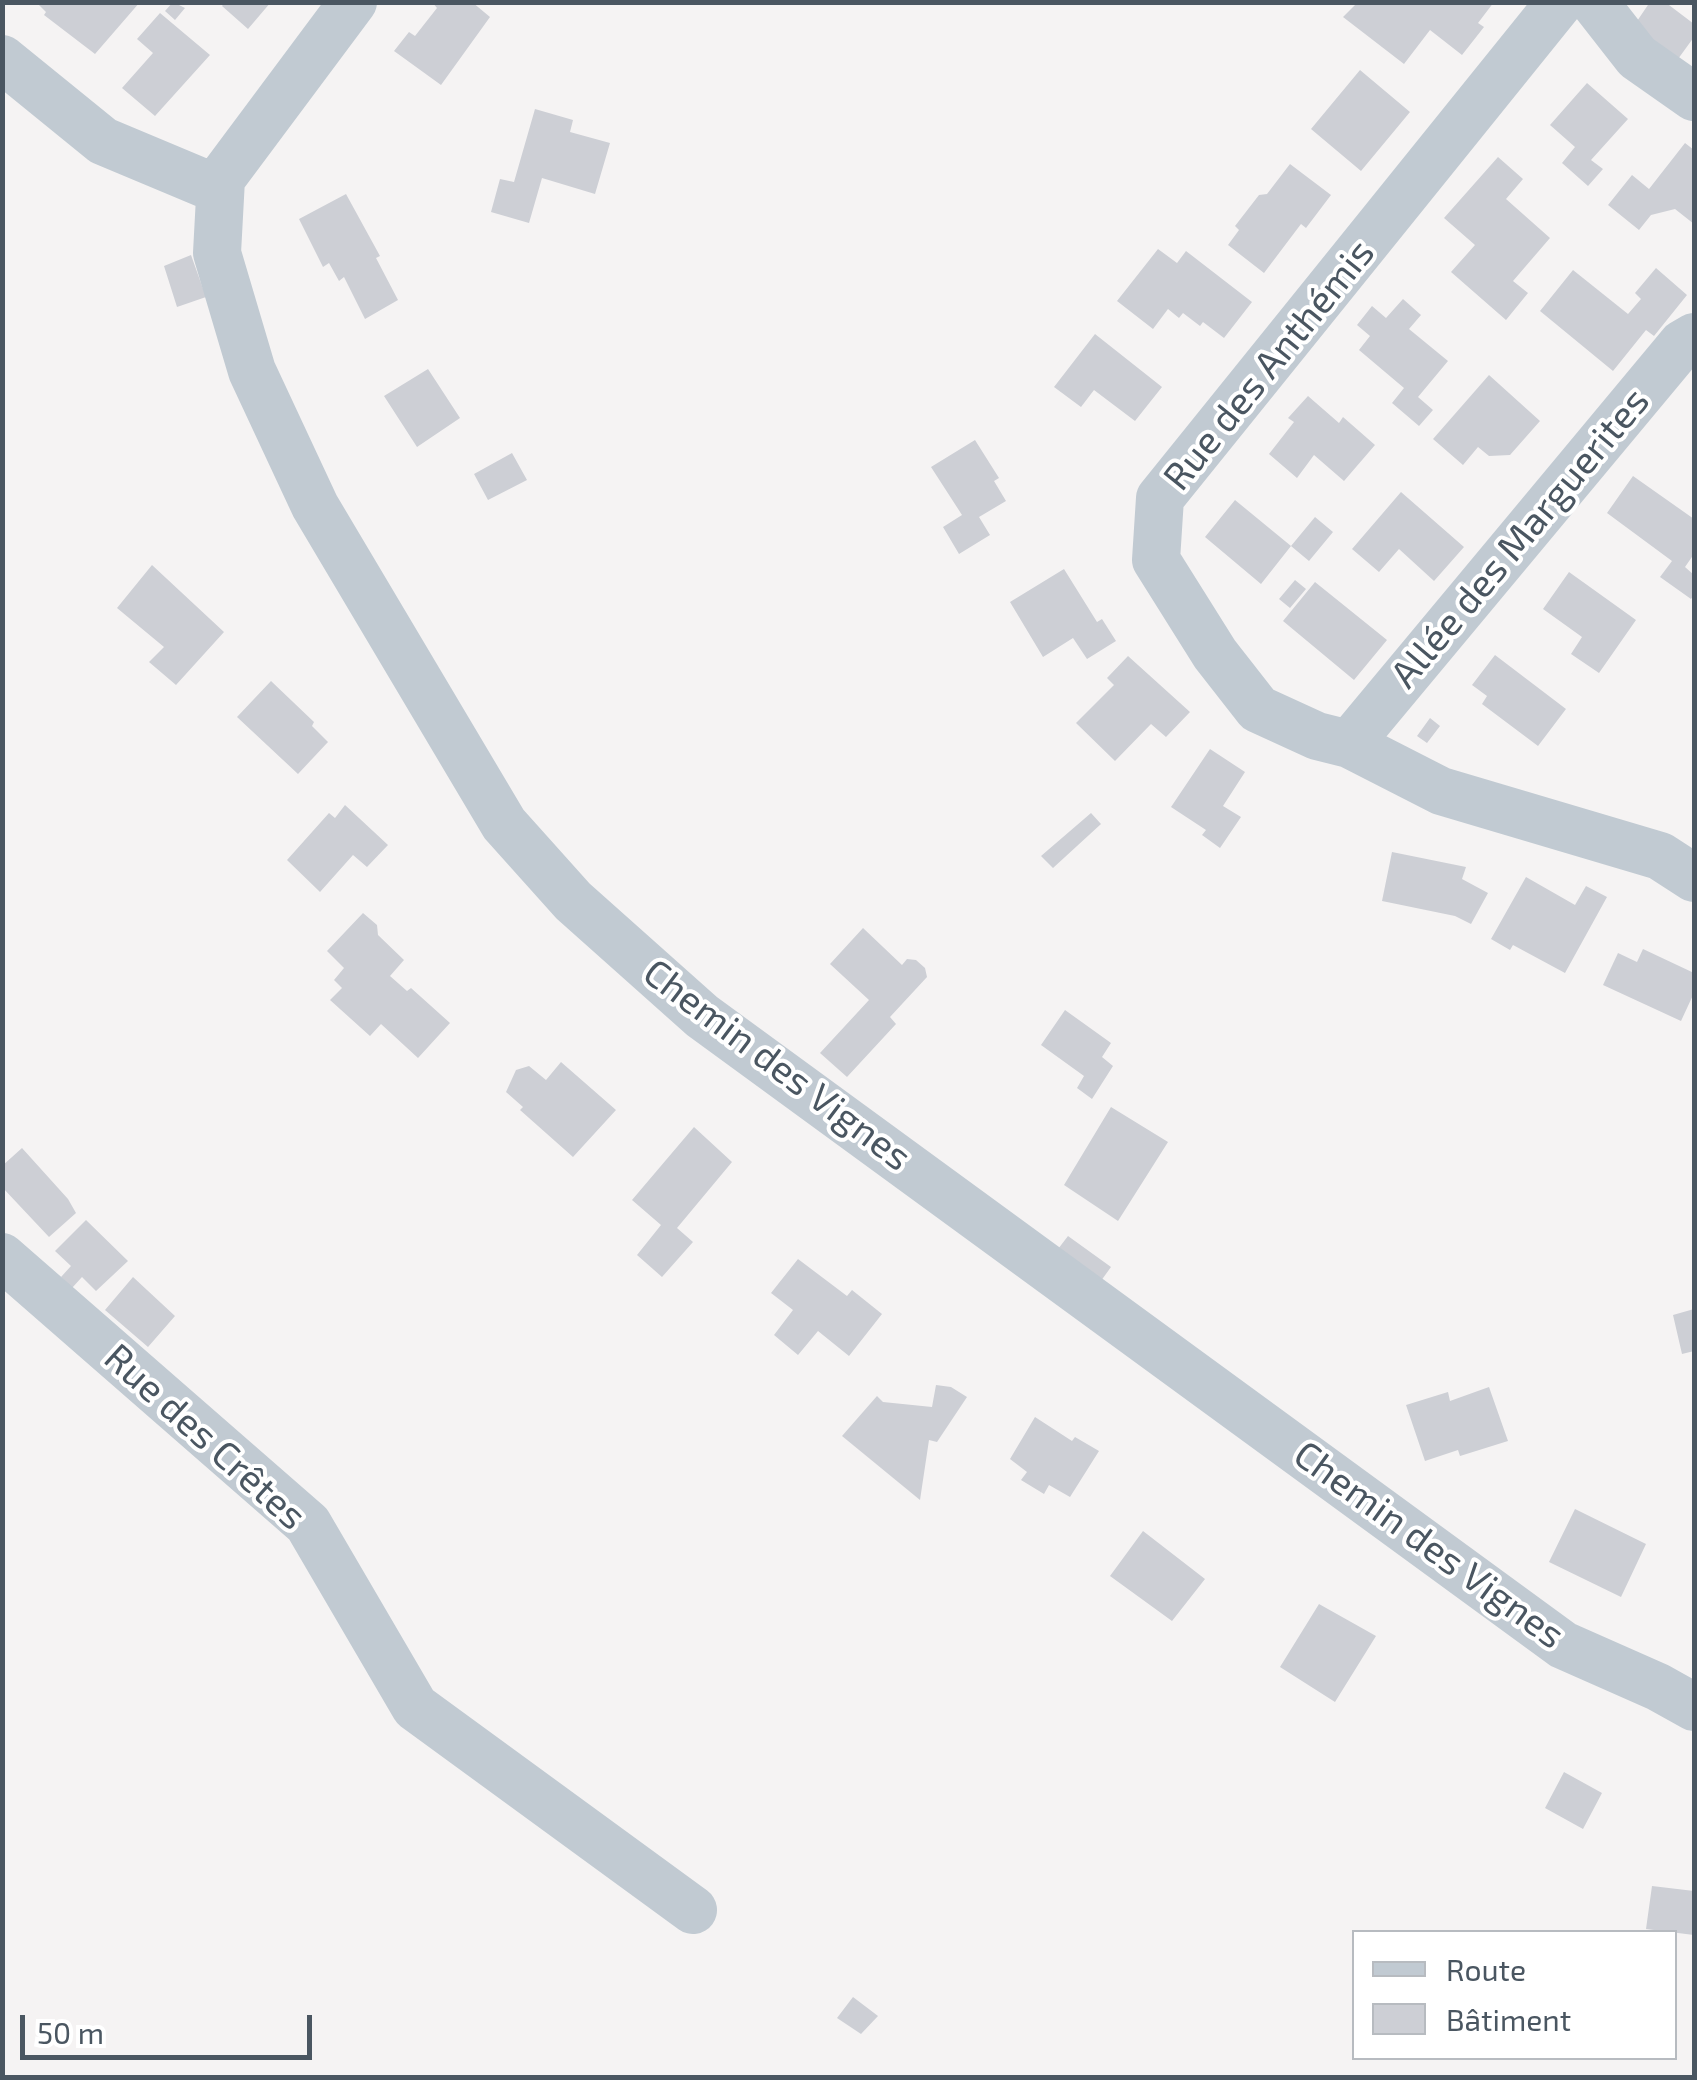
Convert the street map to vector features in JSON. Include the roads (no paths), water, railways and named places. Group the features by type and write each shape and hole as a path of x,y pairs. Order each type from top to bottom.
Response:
{"street":[{"name":"Chemin des Vignes","path":"353,2 221,180 217,253 252,371 316,506 504,824 573,901 702,1016 1563,1645 1694,1707"},
{"name":"Rue des Anthémis","path":"1560,2 1160,498 1156,560 1258,709 1317,736 1349,744 1441,791 1660,856 1694,878"},
{"path":"1594,2 1637,56 1694,97"},
{"path":"2,59 104,140 220,190"},
{"name":"Allée des Marguerites","path":"1349,744 1682,344 1694,337"},
{"name":"Rue des Crêtes","path":"2,1257 308,1524 414,1707 693,1910"}]}
